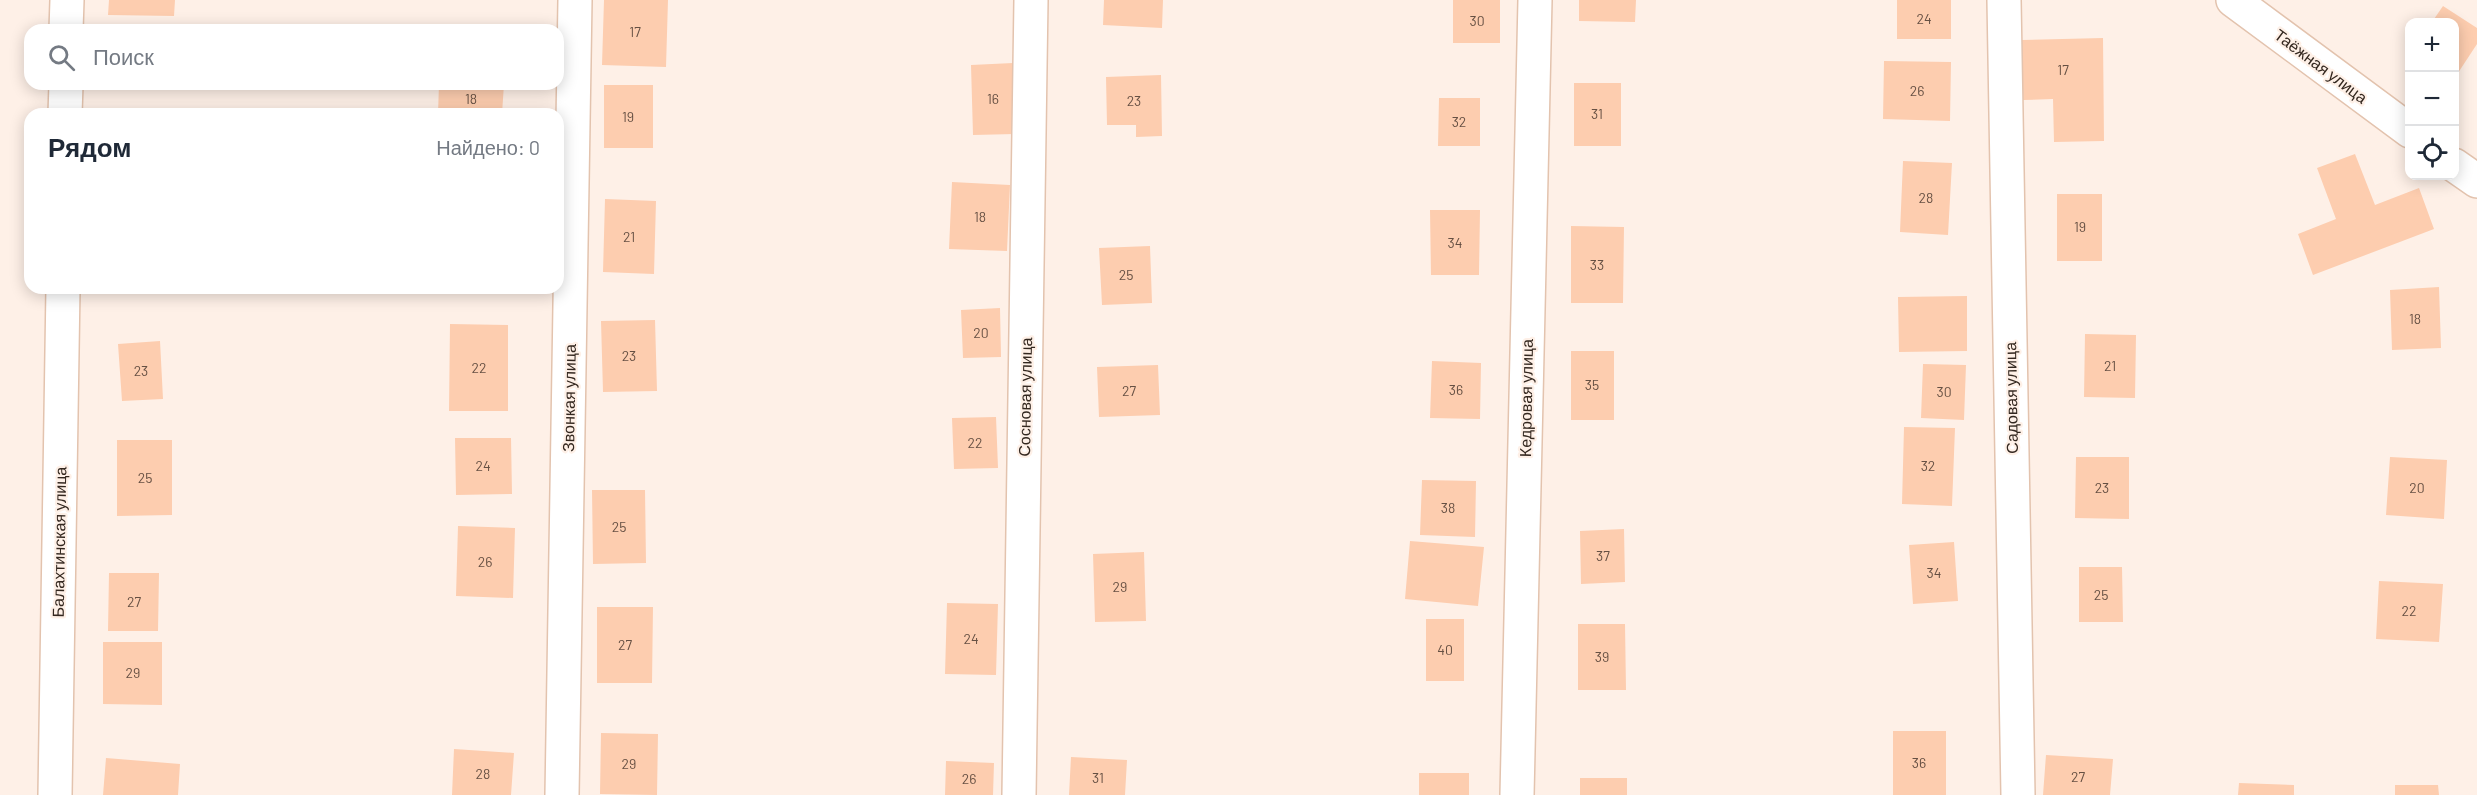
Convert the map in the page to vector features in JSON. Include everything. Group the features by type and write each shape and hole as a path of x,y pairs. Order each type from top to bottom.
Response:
{"street":[{"path":"66,24 67,0"},
{"name":"Звонкая улица","path":"562,795 575,0"},
{"name":"Сосновая улица","path":"1019,795 1031,0"},
{"name":"Кедровая улица","path":"1517,795 1535,0"},
{"name":"Садовая улица","path":"2004,0 2018,795"},
{"name":"Таёжная улица","path":"2233,0 2405,128"},
{"path":"65,108 66,90"},
{"path":"2459,168 2477,181"},
{"name":"Балахтинская улица","path":"55,795 63,294"}],"building":[{"path":"109,0 175,0 174,16 108,15"},
{"path":"604,0 668,0 666,67 602,65"},
{"path":"1104,0 1163,0 1162,28 1103,25"},
{"path":"1453,0 1500,0 1500,43 1453,43"},
{"path":"1579,0 1636,0 1635,22 1579,21"},
{"path":"1897,0 1951,0 1951,39 1897,39"},
{"path":"2443,6 2477,28 2477,44 2459,71 2459,18 2435,18"},
{"path":"2103,38 2104,141 2054,142 2053,99 2023,100 2022,40"},
{"path":"1884,61 1951,62 1950,121 1883,119"},
{"path":"1013,63 1015,134 973,135 971,65"},
{"path":"1161,75 1162,136 1136,137 1136,125 1107,125 1106,77"},
{"path":"1574,83 1621,83 1621,146 1574,146"},
{"path":"604,85 653,85 653,148 604,148"},
{"path":"439,90 504,90 502,108 438,108"},
{"path":"1439,98 1480,98 1480,146 1438,146"},
{"path":"2355,154 2375,205 2419,188 2434,229 2313,275 2298,234 2336,219 2317,168"},
{"path":"1903,161 1952,163 1948,235 1900,232"},
{"path":"952,182 1010,185 1007,251 949,249"},
{"path":"2057,194 2102,194 2102,261 2057,261"},
{"path":"605,199 656,201 654,274 603,272"},
{"path":"1430,210 1480,210 1479,275 1431,275"},
{"path":"1571,226 1624,227 1623,303 1571,303"},
{"path":"1150,246 1152,303 1102,305 1099,248"},
{"path":"2439,287 2441,348 2392,350 2390,290"},
{"path":"1967,296 1967,351 1899,352 1898,297"},
{"path":"1000,308 1001,357 963,358 961,310"},
{"path":"655,320 657,391 603,392 601,321"},
{"path":"450,324 508,325 508,411 449,411"},
{"path":"2085,334 2136,335 2135,398 2084,397"},
{"path":"160,341 163,399 122,401 118,344"},
{"path":"1571,351 1614,351 1614,420 1571,420"},
{"path":"1432,361 1481,363 1480,419 1430,418"},
{"path":"1923,364 1966,365 1964,420 1921,418"},
{"path":"1158,365 1160,415 1099,417 1097,367"},
{"path":"996,417 998,468 954,469 952,418"},
{"path":"1904,427 1955,428 1952,506 1902,504"},
{"path":"455,438 511,438 512,494 456,495"},
{"path":"117,440 172,440 172,515 117,516"},
{"path":"2076,457 2129,457 2129,519 2075,518"},
{"path":"2390,457 2447,460 2444,519 2386,515"},
{"path":"1422,480 1476,481 1475,537 1420,535"},
{"path":"592,490 645,490 646,563 593,564"},
{"path":"458,526 515,528 513,598 456,596"},
{"path":"1624,529 1625,582 1581,584 1580,531"},
{"path":"1410,541 1484,547 1478,606 1405,599"},
{"path":"1954,542 1958,601 1913,604 1909,545"},
{"path":"1144,552 1146,621 1095,622 1093,554"},
{"path":"2079,567 2122,567 2123,622 2079,622"},
{"path":"109,573 159,573 158,631 108,631"},
{"path":"2379,581 2443,584 2439,642 2376,639"},
{"path":"947,603 998,604 996,675 945,674"},
{"path":"597,607 653,607 652,683 597,683"},
{"path":"1426,619 1464,619 1464,681 1426,681"},
{"path":"1578,624 1625,624 1626,690 1578,690"},
{"path":"103,642 162,642 162,705 103,704"},
{"path":"1893,731 1946,731 1946,795 1893,795"},
{"path":"601,733 658,734 657,795 600,794"},
{"path":"454,749 514,753 511,795 452,795"},
{"path":"2046,755 2113,759 2110,795 2043,795"},
{"path":"1071,757 1127,760 1125,795 1069,795"},
{"path":"106,758 180,764 178,795 103,795"},
{"path":"946,761 994,763 993,795 945,795"},
{"path":"1419,773 1469,773 1469,795 1419,795"},
{"path":"1580,778 1627,778 1627,795 1580,795"},
{"path":"2239,783 2294,785 2294,795 2238,795"},
{"path":"2395,785 2438,785 2439,795 2395,795"}]}
